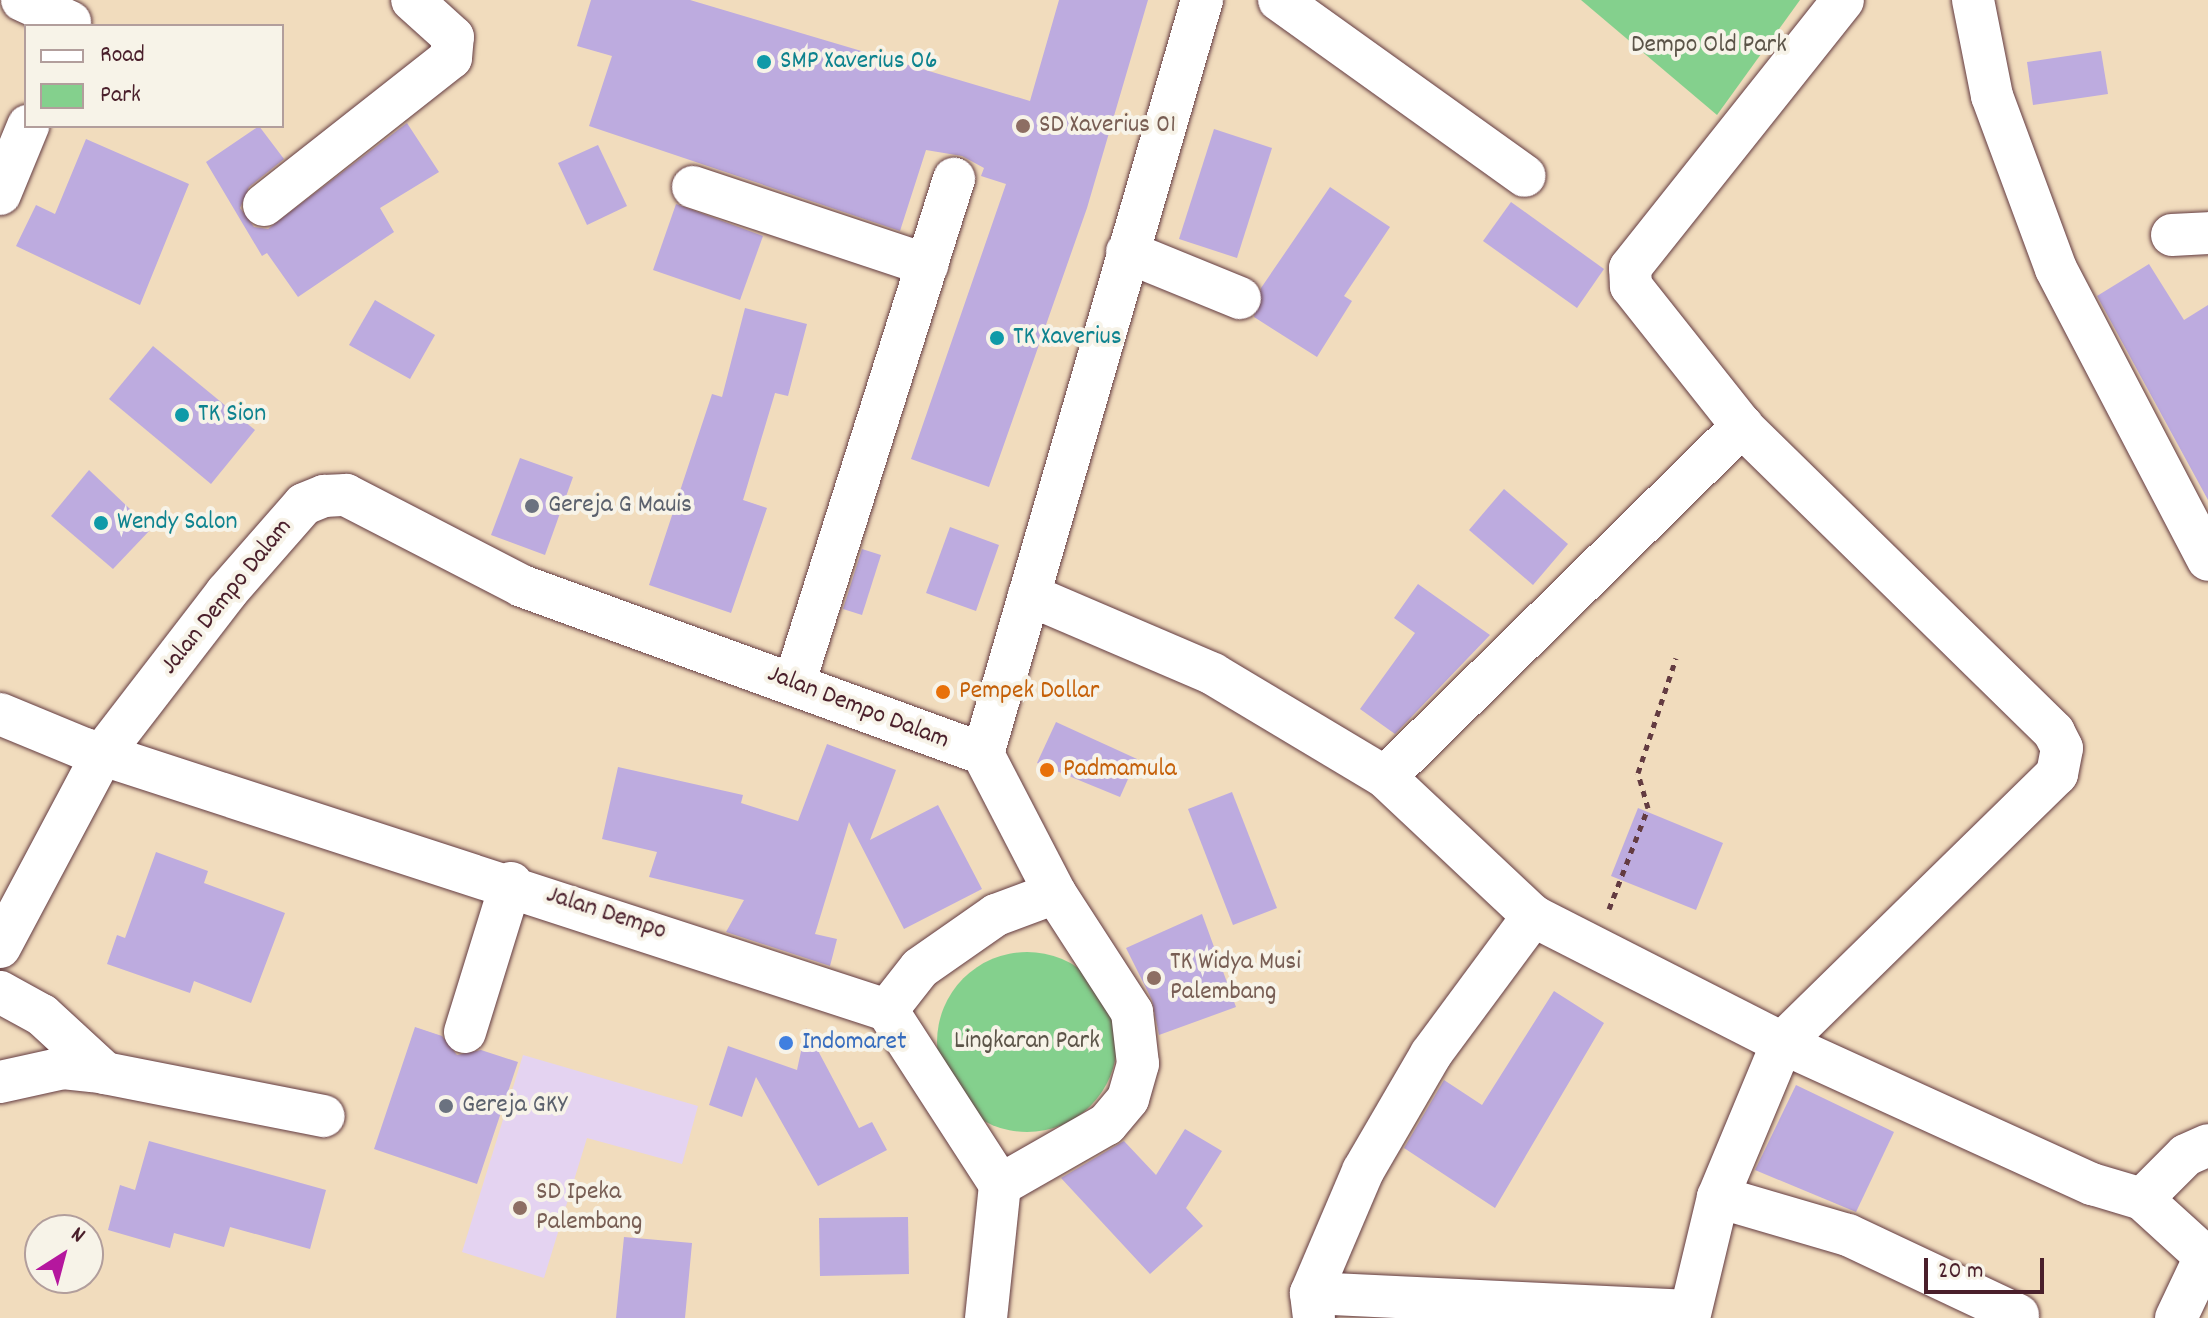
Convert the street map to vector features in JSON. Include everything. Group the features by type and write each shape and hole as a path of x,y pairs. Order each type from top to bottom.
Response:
{"street":[{"path":"22,0 73,16"},
{"path":"264,205 451,58 453,37 412,0"},
{"name":"Jalan Dempo Dalam","path":"0,947 103,753 226,593 304,504 324,496 346,495 522,586 795,681 983,754 1202,0"},
{"path":"1279,0 1525,176"},
{"path":"1533,916 1431,1054 1336,1222 1312,1306 1690,1314 1718,1197 1782,1043 2057,774 2062,748 2054,732 1742,426 1631,286 1630,268 1843,0"},
{"path":"1973,0 1992,96 2056,269 2208,560"},
{"path":"0,194 27,128"},
{"path":"795,681 954,179"},
{"path":"693,187 927,265"},
{"path":"1127,252 1240,298"},
{"path":"1385,777 1742,426"},
{"path":"1029,595 1213,674 1385,777 1533,916 1595,943 1782,1043 2092,1184 2142,1199 2206,1258 2176,1318"},
{"name":"Jalan Dempo","path":"0,714 103,753 511,883 887,1010"},
{"path":"983,754 1055,893 1132,1012 1138,1064 1128,1099 1107,1124 1000,1185"},
{"path":"465,1032 511,883"},
{"path":"986,1318 1000,1185 887,1010 920,968 996,915 1055,893"},
{"path":"0,992 53,1024 105,1073"},
{"path":"0,1082 63,1068 105,1073 324,1116"},
{"path":"2142,1199 2186,1155 2208,1145"},
{"path":"1718,1197 1848,1235 2018,1315"}],"path":[{"path":"1595,943 1648,808 1638,773 1676,658"}],"shaded area":[{"name":"SD Ipeka Palembang","path":"523,1055 698,1106 682,1164 587,1138 544,1278 462,1252"}],"green space":[{"name":"Dempo Old Park","path":"1581,0 1800,0 1717,115"},
{"name":"Lingkaran Park","path":"1027,952 1061,959 1091,978 1110,1008 1117,1042 1110,1076 1091,1106 1061,1125 1027,1132 993,1125 963,1106 944,1076 937,1042 944,1008 963,978 993,959"}],"building":[{"path":"591,0 690,0 1030,101 1059,0 1148,0 1087,208 989,487 911,459 1006,184 981,176 984,168 962,156 926,150 900,231 589,126 612,56 577,46"},
{"path":"2101,51 2108,94 2033,105 2027,62"},
{"path":"407,123 439,172 380,208 394,232 298,297 267,253 262,256 206,162 256,128 261,128 284,159 249,187 240,208 254,227 268,229"},
{"path":"1214,129 1272,148 1237,258 1179,239"},
{"path":"86,139 189,184 140,305 16,246 36,205 55,214"},
{"path":"598,145 627,206 587,225 558,163"},
{"path":"1330,187 1390,227 1344,296 1352,301 1317,357 1254,317 1261,288"},
{"path":"1511,202 1604,269 1577,308 1483,241"},
{"path":"676,204 763,236 740,300 653,270"},
{"path":"2149,264 2184,320 2208,305 2208,500 2097,296"},
{"path":"375,300 435,335 410,379 349,345"},
{"path":"745,308 807,324 788,396 775,393 743,500 767,508 731,613 649,585 712,394 722,397"},
{"name":"TK Sion","path":"153,346 255,430 211,484 109,399"},
{"name":"Gereja G Mauis","path":"520,458 573,477 545,555 491,535"},
{"name":"Wendy Salon","path":"89,470 151,529 113,569 51,516"},
{"path":"1504,489 1568,544 1533,585 1469,530"},
{"path":"950,527 999,545 976,611 926,593"},
{"path":"862,549 881,555 862,615 843,609"},
{"path":"1418,584 1490,635 1395,734 1360,709 1415,633 1394,618"},
{"path":"1056,722 1137,759 1120,797 1037,763"},
{"path":"827,744 896,770 870,840 938,805 982,889 904,929 849,822 815,934 837,939 830,966 726,932 744,900 649,877 657,852 602,839 618,767 743,795 741,803 798,821"},
{"path":"1232,792 1277,908 1233,925 1188,809"},
{"path":"1638,808 1723,843 1696,910 1611,876"},
{"path":"156,852 208,871 204,883 285,913 251,1003 194,981 190,993 107,964 117,935 125,938"},
{"path":"1202,914 1236,1007 1159,1035 1152,1000 1126,948"},
{"path":"1554,991 1604,1023 1495,1208 1404,1148 1444,1080 1482,1105"},
{"name":"Gereja GKY","path":"415,1027 442,1036 457,1055 481,1050 518,1062 477,1184 374,1149"},
{"path":"806,1028 859,1128 872,1122 887,1150 818,1186 756,1077 742,1117 709,1105 728,1046 797,1070"},
{"path":"1796,1085 1894,1132 1856,1212 1755,1170"},
{"path":"1185,1129 1222,1151 1186,1208 1203,1226 1150,1274 1061,1178 1124,1141 1156,1175"},
{"path":"149,1141 326,1190 310,1249 230,1227 224,1247 174,1233 170,1248 108,1230 120,1185 135,1190"},
{"path":"908,1217 909,1274 820,1276 819,1218"},
{"path":"624,1237 692,1243 685,1318 616,1318"}],"place":[{"name":"SMP Xaverius 06","path":"764,62"},
{"name":"SD Xaverius 01","path":"1023,126"},
{"name":"TK Xaverius","path":"997,338"},
{"name":"TK Sion","path":"182,415"},
{"name":"Gereja G Mauis","path":"532,506"},
{"name":"Wendy Salon","path":"101,523"},
{"name":"Pempek Dollar","path":"943,692"},
{"name":"Padmamula","path":"1047,770"},
{"name":"TK Widya Musi Palembang","path":"1154,978"},
{"name":"Indomaret","path":"786,1043"},
{"name":"Gereja GKY","path":"446,1106"},
{"name":"SD Ipeka Palembang","path":"520,1208"}]}
